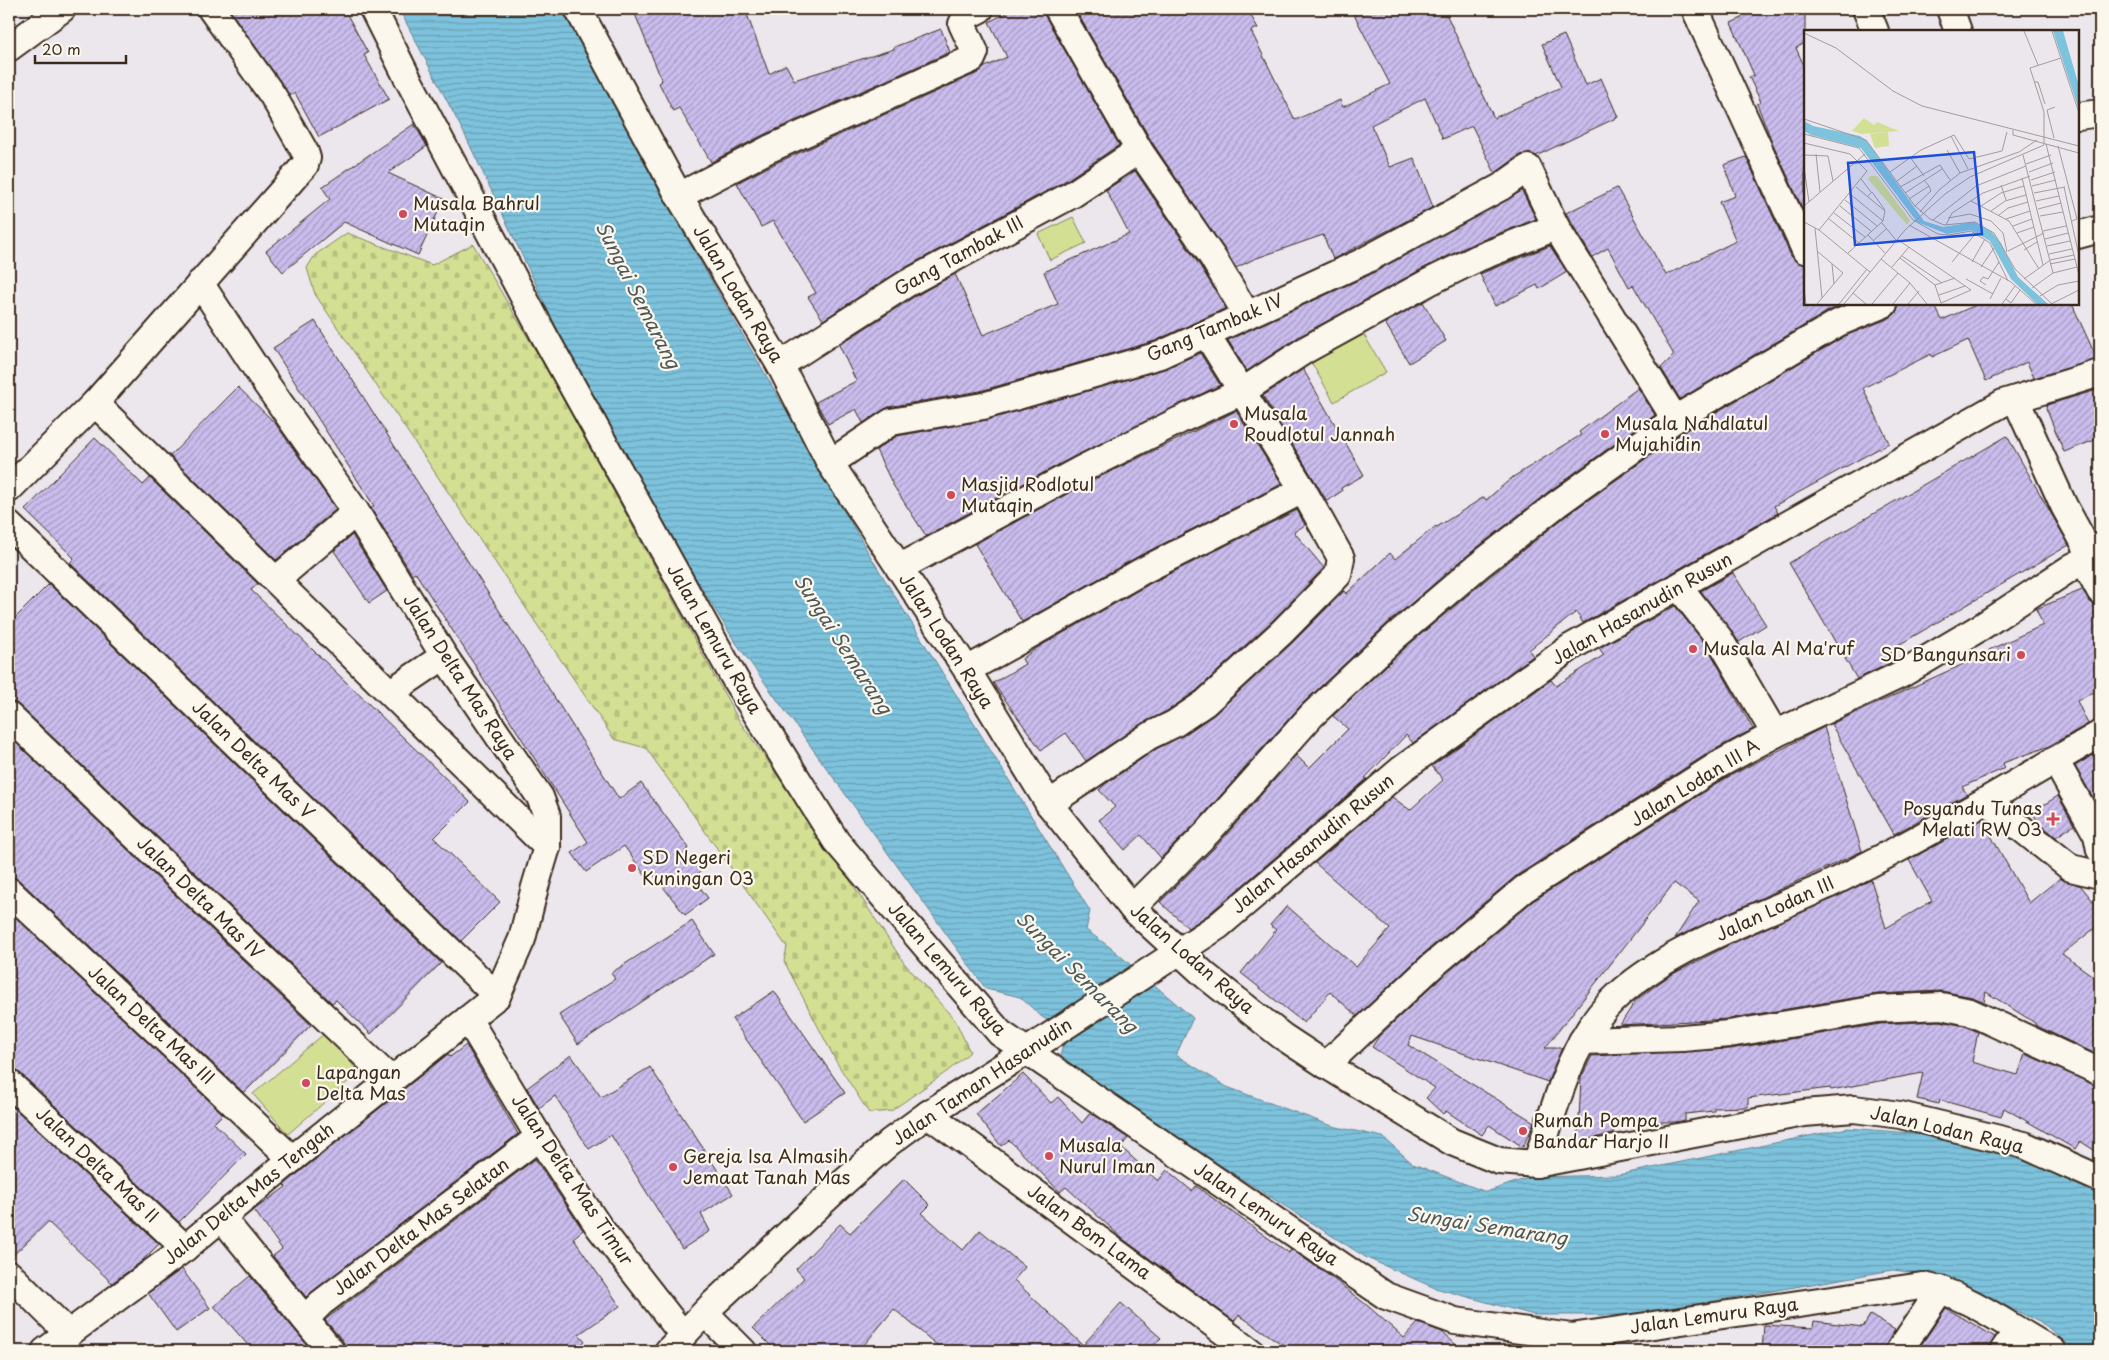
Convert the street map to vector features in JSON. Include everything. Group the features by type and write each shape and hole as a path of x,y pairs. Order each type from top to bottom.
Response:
{"street":[{"path":"9,48 62,9"},
{"path":"9,489 95,403 304,165 307,158 273,96 211,9"},
{"name":"Jalan Lemuru Raya","path":"373,9 408,79 545,337 736,681 836,841 1000,1033 1031,1049 1386,1296 1454,1321 1571,1336 1922,1286 1941,1289 1962,1298 2010,1341 2052,1351"},
{"name":"Jalan Lodan Raya","path":"578,9 678,196 780,365 830,464 967,670 1049,804 1132,908 1169,958 1326,1065 1452,1142 1500,1160 1536,1164 1804,1113 1854,1110 1900,1115 2024,1145 2100,1179"},
{"path":"678,196 769,149 972,59 975,52 962,24 966,16 980,9"},
{"path":"1058,9 1139,150 1213,258 1247,316"},
{"path":"1695,9 1804,248"},
{"path":"1866,9 1875,30"},
{"path":"1950,9 1958,30"},
{"path":"2079,116 2100,113"},
{"name":"Gang Tambak III","path":"780,365 906,284 1073,194 1139,150"},
{"name":"Gang Tambak IV","path":"830,464 891,422 983,406 1160,354 1207,335 1362,262 1501,187 1528,168 1556,227"},
{"path":"899,568 1080,470 1243,391 1307,349 1430,282 1487,254 1556,227 1675,419"},
{"path":"2079,235 2100,229"},
{"name":"Jalan Delta Mas Raya","path":"200,283 356,512 444,656 540,797 547,816 547,847 534,887 522,939 497,996"},
{"path":"1132,908 1208,832 1312,715 1397,635 1478,566 1557,504 1675,419 1834,313 1878,305"},
{"path":"1049,804 1149,736 1174,724 1205,703 1282,632 1338,575 1342,558 1303,490 1207,335"},
{"name":"Jalan Hasanudin Rusun","path":"1169,958 1218,926 1402,769 1571,647 2003,404 2100,373"},
{"path":"2016,400 2064,506 2092,557 2100,591"},
{"path":"95,403 547,847"},
{"path":"967,670 1144,570 1303,490"},
{"path":"276,580 356,512"},
{"name":"Jalan Delta Mas V","path":"9,525 497,996"},
{"name":"Jalan Lodan III A","path":"1326,1065 1432,966 1524,889 1718,765 1775,734 1900,675 2092,557"},
{"path":"1679,587 1719,638 1775,734"},
{"path":"391,692 444,656"},
{"name":"Jalan Delta Mas IV","path":"9,716 390,1080"},
{"name":"Jalan Lodan III","path":"1536,1164 1567,1074 1582,1040 1612,1002 1645,975 1683,952 1840,879 1987,801 2100,734"},
{"path":"2056,760 2097,835 2100,850"},
{"path":"1987,801 2071,868 2100,875"},
{"name":"Jalan Delta Mas III","path":"9,891 292,1159"},
{"name":"Jalan Taman Hasanudin","path":"675,1343 844,1182 928,1114 1169,958"},
{"name":"Jalan Delta Mas Tengah","path":"46,1351 186,1248 292,1159 497,996"},
{"path":"1582,1040 1710,1036 1878,1009 1941,1006 1970,1012 2100,1072"},
{"name":"Jalan Delta Mas Timur","path":"468,1019 539,1137 675,1343"},
{"name":"Jalan Delta Mas II","path":"9,1083 186,1248"},
{"name":"Jalan Bom Lama","path":"928,1114 1250,1351"},
{"name":"Jalan Delta Mas Selatan","path":"305,1319 321,1303 539,1137"},
{"path":"222,1218 331,1351"},
{"path":"9,1274 68,1334"},
{"path":"1899,1351 1941,1289"},
{"path":"705,1313 743,1351"}],"green space":[{"path":"1073,217 1086,243 1050,260 1038,234"},
{"path":"347,233 432,265 473,244 551,377 738,719 834,856 904,963 955,1020 970,1052 949,1070 891,1111 869,1113 837,1063 784,961 787,947 646,748 614,739 315,294 307,268 315,255"},
{"path":"1358,325 1386,372 1334,402 1307,355"},
{"name":"Lapangan Delta Mas","path":"325,1033 359,1072 288,1134 253,1094"}],"water":[{"name":"Sungai Semarang","path":"399,9 566,9 656,185 872,559 1090,911 1086,930 1111,948 1193,1018 1176,1055 1227,1087 1332,1126 1383,1137 1413,1164 1486,1192 1531,1177 1618,1175 1848,1128 1922,1134 2006,1154 2024,1149 2100,1194 2100,1351 2076,1351 2045,1325 1948,1277 1893,1270 1633,1315 1534,1315 1435,1288 1367,1258 1058,1063 1067,1032 1042,1017 1020,997 986,989 734,640 610,441 466,137"}],"building":[{"path":"229,9 344,9 368,53 364,55 389,99 319,137 295,93 290,96"},
{"path":"633,9 745,9 769,74 786,65 794,80 894,49 894,47 941,29 950,52 763,135 711,162 679,108 673,111 659,83 662,81"},
{"path":"1014,9 1043,9 1045,16 1119,145 1065,181 899,271 823,320 808,297 816,293 773,221 761,227 737,183 776,163 978,73 983,68 1007,57 989,22"},
{"path":"1075,9 1247,9 1258,28 1251,31 1295,120 1340,100 1343,107 1390,84 1351,9 1444,9 1494,118 1561,87 1542,44 1564,35 1586,85 1601,78 1618,117 1536,156 1528,153 1520,155 1495,173 1472,126 1443,139 1425,98 1371,125 1390,167 1414,158 1433,207 1333,259 1323,235 1254,259 1236,268 1152,142"},
{"path":"1738,9 1805,9 1804,44 1796,48 1804,66 1804,212 1757,104 1761,102 1749,77 1754,75 1731,23 1742,18"},
{"path":"414,124 427,146 388,173 444,199 418,255 344,222 283,272 266,251 330,199 322,187"},
{"path":"1746,157 1791,256 1797,262 1804,265 1804,305 1842,305 1830,310 1680,399 1661,368 1674,355 1633,285 1629,287 1608,248 1592,257 1566,213 1617,188 1666,275 1736,241 1719,202 1735,196 1724,165"},
{"path":"1135,171 1200,266 1226,308 1155,341 980,391 888,407 863,423 856,409 828,424 816,402 856,381 839,345 914,297 955,274 983,335 1058,304 1044,272 1129,234 1106,190"},
{"path":"1522,191 1536,219 1472,244 1422,269 1300,336 1247,371 1228,340 1369,275"},
{"path":"1550,246 1567,272 1539,289 1537,285 1495,306 1480,274"},
{"path":"1423,302 1446,341 1409,363 1385,323"},
{"path":"1899,305 1934,305 1942,320 1976,305 2072,305 2097,359 2034,378 2027,362 1986,381 1968,340 1932,357 1931,354 1863,388 1889,443 1774,506 1778,513 1583,623 1576,612 1529,650 1533,656 1413,743 1406,735 1365,778 1367,779 1209,914 1188,928 1160,902 1219,843 1296,755 1309,768 1348,729 1333,716 1407,646 1488,578 1566,516 1683,432 1845,336 1890,318 1896,313"},
{"path":"315,321 619,799 641,783 689,848 685,851 701,871 693,878 708,898 685,915 653,874 647,878 624,846 586,872 572,853 588,842 415,572 412,574 371,508 374,506 273,348"},
{"path":"1200,353 1220,385 1073,457 926,536 893,485 876,450 897,436 987,420 1164,369"},
{"path":"1303,369 1364,475 1341,488 1342,491 1327,501 1263,396"},
{"path":"238,387 275,423 336,509 276,560 170,456"},
{"path":"1638,388 1655,415 1548,492 1469,554 1387,624 1301,705 1197,822 1161,858 1141,835 1125,850 1099,820 1115,807 1099,790 1104,785 1156,749 1182,736 1215,714 1292,643 1344,591 1346,594 1390,553 1395,559 1436,526 1484,497 1486,500 1513,477 1581,435 1579,432"},
{"path":"2100,389 2100,438 2064,452 2046,408 2047,405"},
{"path":"1236,411 1282,484 1137,557 1022,622 975,544 1087,483"},
{"path":"2007,436 2069,545 1890,650 1896,660 1857,679 1789,563"},
{"path":"95,438 143,485 150,478 258,584 251,590 470,802 434,838 500,902 461,941 70,563 74,558 25,510"},
{"path":"1297,510 1305,525 1294,532 1324,568 1272,621 1196,691 1167,711 1141,724 1086,761 1066,733 1041,750 993,683 1025,664 1022,659 1037,648 1151,583"},
{"path":"352,535 387,591 369,603 334,551"},
{"path":"1733,573 1766,625 1739,642 1701,591"},
{"path":"49,584 441,963 371,1034 336,1000 332,1003 19,705 9,701 9,624"},
{"path":"2082,590 2092,603 2100,608 2100,689 2077,701 2088,724 2047,747 2003,763 2005,768 1962,787 1967,794 1894,834 1831,724 1990,652 1989,650 2043,625 2036,609"},
{"path":"1675,606 1707,646 1753,729 1710,752 1516,876 1422,955 1357,1016 1330,992 1304,1023 1241,973 1276,930 1270,925 1287,906 1356,967 1390,929 1315,863 1392,797 1410,810 1443,780 1432,766 1551,680 1556,686 1604,655 1599,648"},
{"path":"1824,727 1862,851 1675,938 1699,901 1674,883 1545,1048 1562,1048 1548,1082 1412,1036 1408,1045 1534,1122 1523,1147 1489,1125 1482,1135 1446,1111 1443,1114 1426,1098 1435,1088 1372,1047 1379,1036 1442,977 1533,901 1726,778"},
{"path":"9,736 311,1025 244,1093 19,880 9,876"},
{"path":"2100,751 2100,810 2075,766"},
{"name":"Posyandu Tunas Melati RW 03","path":"2058,796 2074,825 2056,837 2039,823 2032,812"},
{"path":"1982,820 2029,903 2060,878 2081,886 2100,910 2100,924 2062,954 2100,981 2100,1056 2035,1025 2035,1023 1986,992 1984,1002 1973,997 1941,991 1877,994 1727,1019 1620,1025 1636,1000 1669,976 1727,946 1871,880 1886,928 1932,901 1909,860"},
{"path":"9,911 223,1114 214,1123 246,1154 179,1222 19,1072 9,1068"},
{"path":"692,921 714,954 578,1044 559,1015 615,979 611,973"},
{"path":"774,991 845,1093 803,1121 732,1019"},
{"path":"1940,1021 1965,1026 1978,1032 1972,1062 2018,1075 2025,1054 2100,1087 2100,1154 2080,1141 2075,1149 2004,1108 2001,1117 1940,1100 1939,1104 1917,1099 1923,1073 1831,1090 1830,1088 1748,1098 1748,1107 1714,1108 1714,1111 1685,1114 1685,1120 1676,1122 1615,1122 1614,1134 1578,1141 1581,1078 1592,1056 1730,1049 1880,1024"},
{"path":"466,1045 518,1134 306,1297 273,1256 282,1249 254,1210 286,1187 284,1185 301,1171 448,1054 450,1057"},
{"name":"Gereja Isa Almasih Jemaat Tanah Mas","path":"571,1055 601,1097 650,1067 733,1194 701,1214 710,1231 682,1249 611,1135 589,1149 555,1096 539,1108 527,1088"},
{"path":"1023,1074 1051,1103 1058,1097 1082,1123 1090,1113 1128,1138 1121,1147 1158,1181 1167,1170 1192,1191 1196,1186 1289,1253 1291,1249 1335,1280 1404,1338 1418,1323 1442,1332 1463,1351 1292,1351 1239,1315 1234,1321 1123,1239 1066,1187 1060,1192 1009,1140 1001,1146 976,1114"},
{"path":"9,1103 159,1244 141,1262 112,1283 48,1222 9,1259"},
{"path":"535,1159 583,1230 573,1238 620,1306 579,1334 585,1341 573,1351 346,1351 343,1341 325,1320"},
{"path":"904,1179 930,1205 922,1213 963,1250 980,1230 1025,1267 1014,1280 1083,1345 1121,1303 1161,1338 1149,1351 944,1351 894,1309 859,1351 776,1351 753,1328 804,1278 796,1269 840,1224 850,1233"},
{"path":"182,1269 210,1308 176,1332 148,1293"},
{"path":"250,1276 312,1351 253,1351 214,1306"},
{"path":"1946,1308 1995,1337 1988,1351 1917,1351"},
{"path":"1870,1315 1895,1330 1884,1351 1762,1351 1764,1325 1813,1328 1814,1321 1863,1327"}],"place":[{"name":"Musala Bahrul Mutaqin","path":"403,214"},
{"name":"Musala Roudlotul Jannah","path":"1234,424"},
{"name":"Musala Nahdlatul Mujahidin","path":"1605,434"},
{"name":"Masjid Rodlotul Mutaqin","path":"951,495"},
{"name":"Musala Al Ma'ruf","path":"1693,649"},
{"name":"SD Bangunsari","path":"2021,655"},
{"name":"Posyandu Tunas Melati RW 03","path":"2053,819"},
{"name":"SD Negeri Kuningan 03","path":"632,868"},
{"name":"Lapangan Delta Mas","path":"306,1083"},
{"name":"Rumah Pompa Bandar Harjo II","path":"1523,1131"},
{"name":"Musala Nurul Iman","path":"1049,1156"},
{"name":"Gereja Isa Almasih Jemaat Tanah Mas","path":"673,1167"}]}
